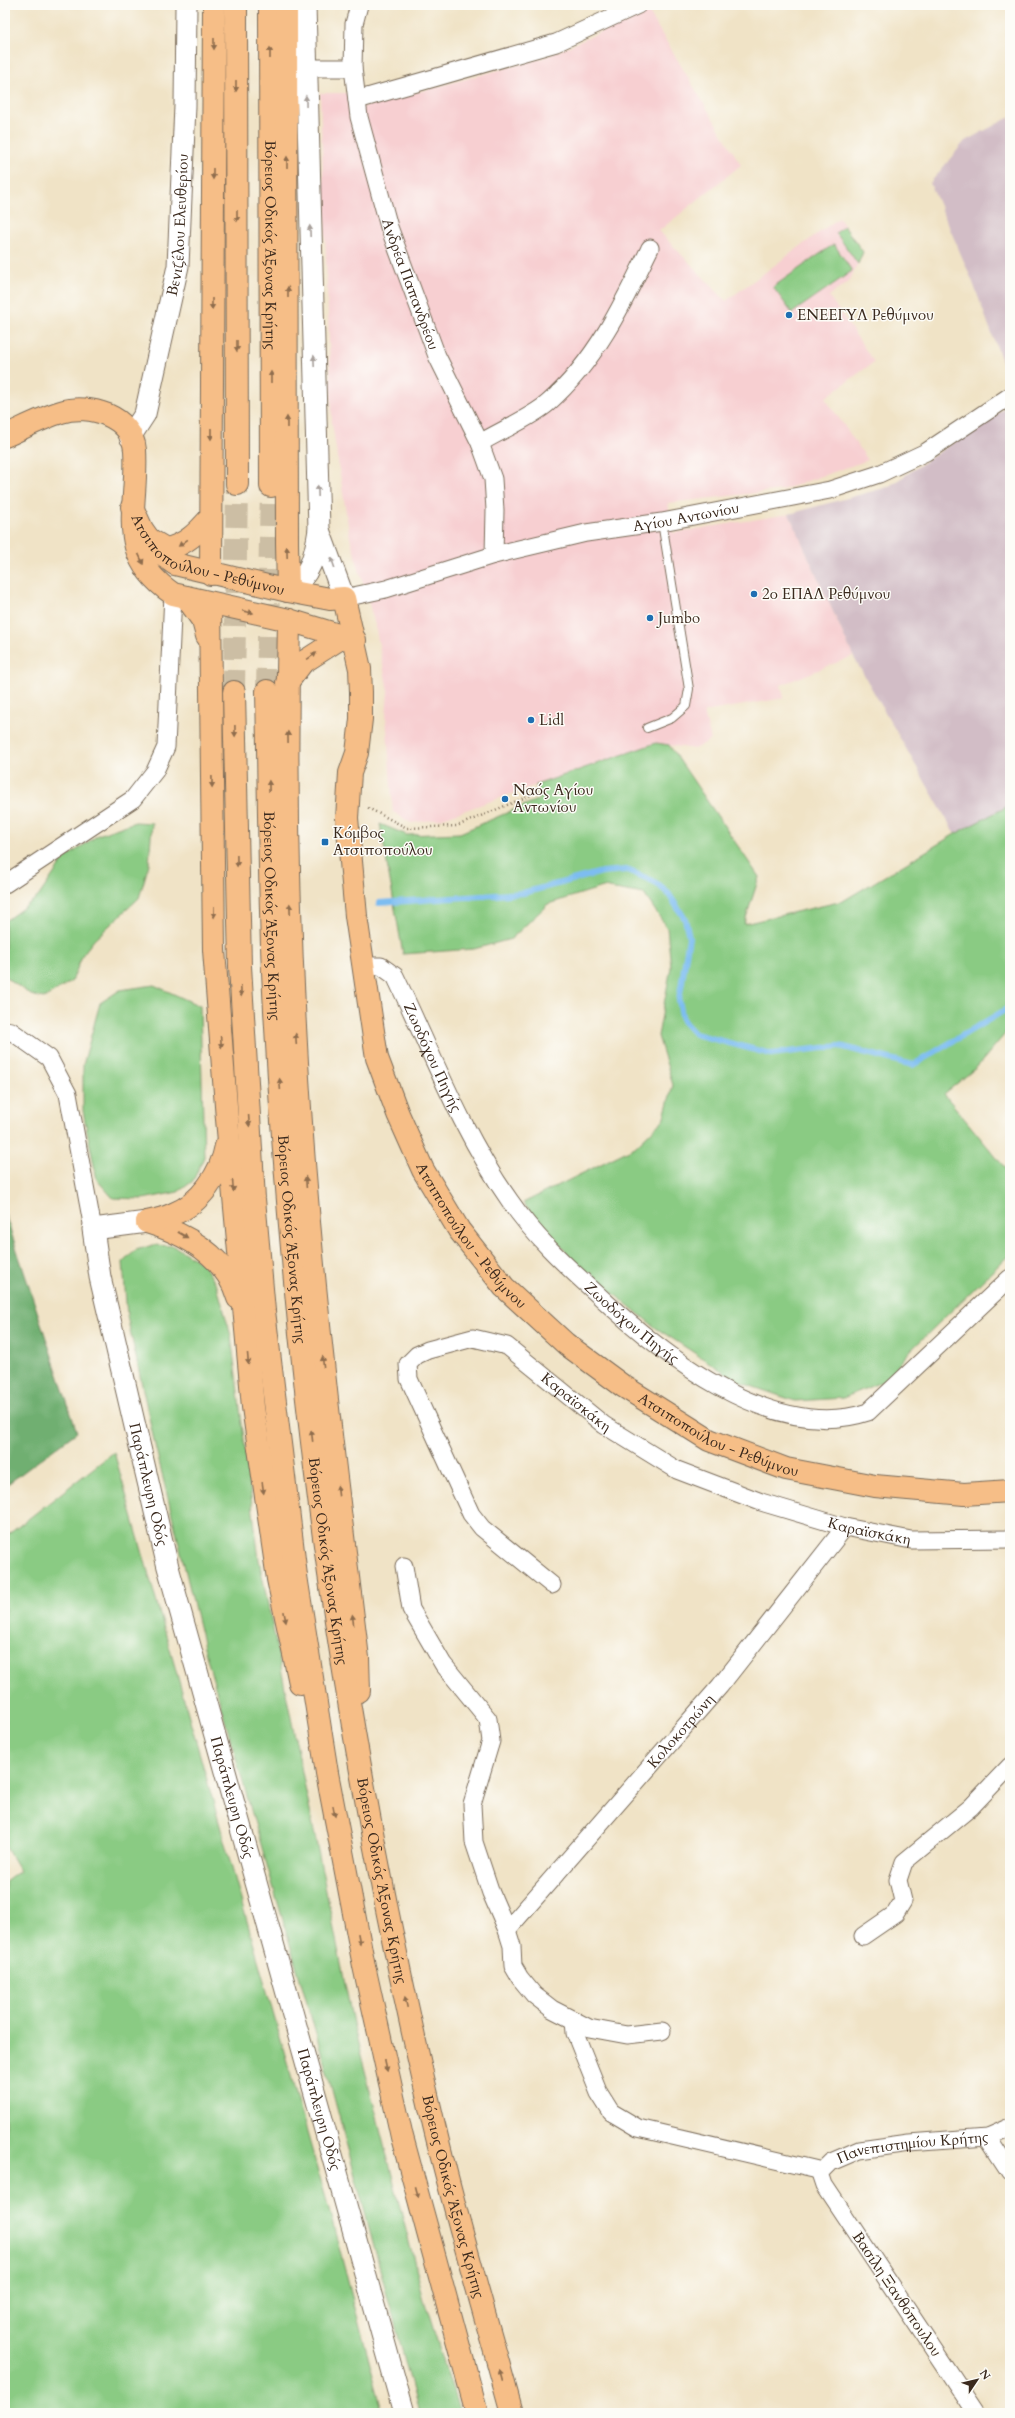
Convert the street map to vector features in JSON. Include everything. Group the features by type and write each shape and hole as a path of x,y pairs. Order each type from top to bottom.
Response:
{"main road":[{"path":"210,675 214,5"},
{"path":"236,5 237,484"},
{"name":"Βόρειος Οδικός Άξονας Κρήτης","path":"270,5 271,486"},
{"path":"286,5 287,543 289,620 287,683 290,906 300,1116 323,1364 358,1658 360,1766"},
{"path":"5,436 61,412 77,409 93,410 109,415 122,425 130,437 135,449 132,507"},
{"name":"Ατσιποπούλου - Ρεθύμνου","path":"132,507 149,539 158,552 175,564 211,574 288,591 330,599 344,598 350,638 360,670 361,719 357,753 350,773 346,818 351,872 377,1058 398,1114 423,1170 459,1230 504,1287 566,1344 623,1386 709,1440 786,1469 875,1486 964,1494 1010,1491"},
{"name":"Ατσιποπούλου - Ρεθύμνου","path":"132,507 138,554 153,578 180,595 289,620 350,638"},
{"path":"149,539 166,549 178,546 197,532 211,517"},
{"path":"180,595 204,620 210,647 214,950 244,1320 253,1407 278,1580 294,1665 327,1773"},
{"path":"287,683 302,663 350,638"},
{"name":"Βόρειος Οδικός Άξονας Κρήτης","path":"267,691 273,968 298,1312 329,1573 360,1766 396,1956 434,2128 512,2413"},
{"path":"234,692 240,966 257,1228 282,1472 296,1576 327,1773 364,1966 402,2137 477,2413"},
{"path":"147,1222 174,1214 198,1198 212,1180 226,1148 227,1119"},
{"path":"147,1222 175,1230 201,1246 221,1267 236,1292 244,1320"}],"street":[{"name":"Βενιζέλου Ελευθερίου","path":"130,437 147,407 178,266 185,106 186,5"},
{"path":"288,591 299,584 311,567 319,530 305,5"},
{"name":"Ανδρέα Παπανδρέου","path":"359,5 354,24 353,68 359,117 389,227 436,356 480,443 493,479 495,510 494,555"},
{"path":"357,100 556,43 638,5"},
{"path":"306,68 353,68"},
{"path":"480,443 547,404 580,372 618,314 650,248"},
{"name":"Αγίου Αντωνίου","path":"344,598 386,589 494,555 586,533 662,522 830,490 880,474 926,452 1010,396"},
{"path":"319,530 344,598"},
{"path":"5,884 133,799 155,771 166,747 180,595"},
{"name":"Ζωοδόχου Πηγής","path":"364,966 381,966 395,976 473,1141 509,1200 529,1227 586,1284 664,1352 696,1375 729,1392 800,1417 839,1419 868,1412 1010,1278"},
{"path":"5,1030 10,1031 49,1058 68,1094 93,1229 147,1222"},
{"name":"Παράπλευρη Οδός","path":"93,1229 100,1277 168,1567 404,2413"},
{"name":"Καραϊσκάκη","path":"552,1585 482,1528 471,1514 409,1379 408,1364 417,1355 473,1338 506,1346 604,1425 677,1470 761,1502 845,1527 912,1540 1010,1539"},
{"name":"Κολοκοτρώνη","path":"507,1930 720,1686 845,1527"},
{"path":"404,1566 411,1609 443,1664 488,1719 491,1741 472,1804 474,1842 491,1893 507,1930 512,1946 513,1966 520,1978 534,1994 552,2009 589,2028 627,2036 662,2030"},
{"path":"863,1936 895,1914 903,1901 898,1880 904,1862 971,1806 1010,1766"},
{"path":"574,2020 575,2033 599,2093 611,2112 638,2128 821,2172"},
{"name":"Πανεπιστημίου Κρήτης","path":"821,2172 831,2162 859,2150 909,2143 987,2137 1010,2127"},
{"path":"987,2137 1010,2172"},
{"name":"Βασίλη Ξανθόπουλου","path":"821,2172 824,2185 976,2413"}],"lane":[{"path":"647,728 672,718 686,706 689,689 662,522"}],"path":[{"path":"348,798 407,828 457,826 531,795"}],"shaded area":[{"path":"648,11 741,165 659,231 726,301 839,218 863,252 849,282 829,296 874,362 825,398 868,460 782,490 668,503 673,533 789,514 853,656 781,685 784,698 704,712 711,740 694,749 656,743 440,819 411,823 393,812 386,716 388,691 375,625 350,538 332,423 320,93 348,93 351,110 543,58"},
{"path":"1010,117 1010,383 972,280 930,183 965,141"},
{"path":"1010,404 1010,805 955,834 853,656 789,514 888,487"}],"green space":[{"path":"844,226 863,252 858,264 836,233"},
{"path":"834,244 852,271 792,313 773,287"},
{"path":"656,743 669,745 759,877 744,924 843,901 955,834 1010,805 1010,1028 977,1067 944,1094 1010,1174 1010,1254 911,1350 886,1380 843,1398 795,1401 739,1382 656,1328 577,1264 523,1203 635,1147 663,1120 673,1085 658,1036 671,967 667,928 644,894 603,887 548,904 511,939 474,949 403,954 380,824 407,835 460,833 539,799 536,785"},
{"path":"135,822 152,823 149,864 139,898 94,940 83,954 72,981 44,998 31,995 8,979 5,976 5,921 38,897 64,859 98,835"},
{"path":"154,985 200,1006 204,1157 193,1181 178,1192 143,1199 113,1198 97,1180 83,1111 83,1065 100,1003 120,990"},
{"path":"5,1214 77,1432 5,1486"},
{"path":"153,1245 174,1246 204,1265 217,1286 231,1336 259,1560 354,2028 425,2303 460,2413 419,2413 329,2079 206,1655 155,1445 127,1316 123,1262 136,1250"},
{"path":"114,1452 329,2210 383,2413 5,2413 5,1882 20,1871 5,1846 5,1537"}],"waterway":[{"path":"379,903 523,893 602,872 627,870 653,881 668,893 685,919 689,937 679,1000 683,1021 695,1034 771,1054 840,1046 913,1065 1010,1007"}],"tunnel":[{"path":"234,692 237,484"},
{"path":"267,691 271,486"}],"place":[{"name":"ΕΝΕΕΓΥΛ Ρεθύμνου","path":"789,315"},
{"name":"2ο ΕΠΑΛ Ρεθύμνου","path":"754,594"},
{"name":"Jumbo","path":"650,618"},
{"name":"Lidl","path":"531,720"},
{"name":"Ναός Αγίου Αντωνίου","path":"505,799"},
{"name":"Κόμβος Ατσιποπούλου","path":"325,842"}]}
